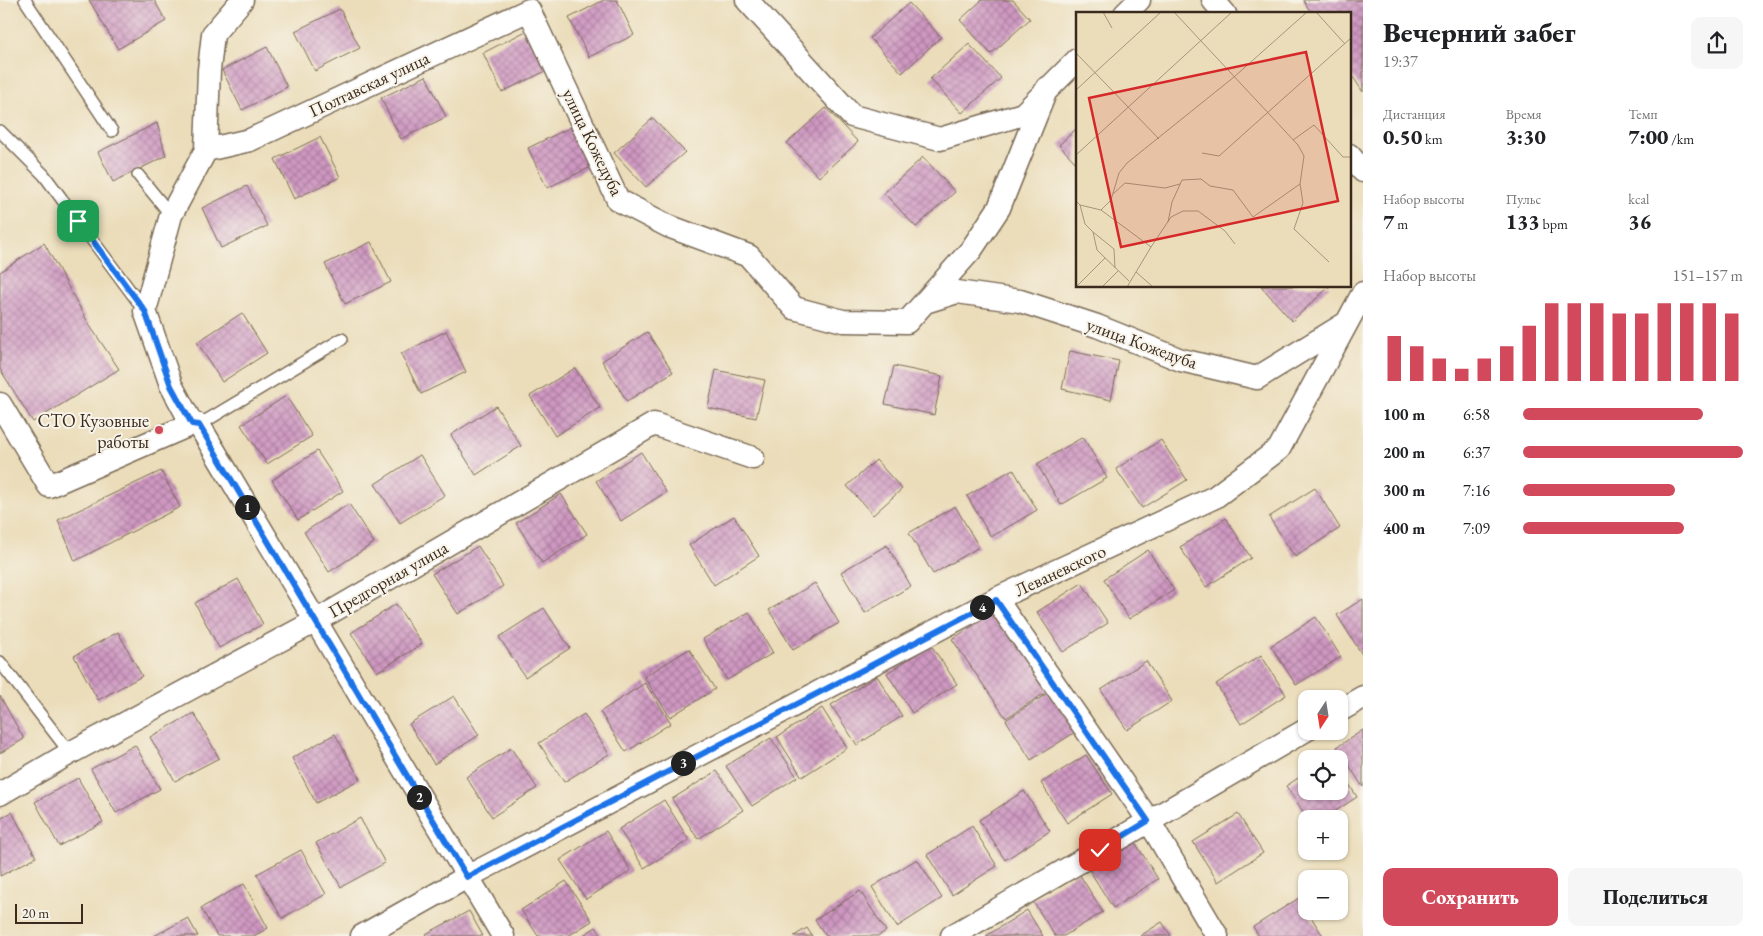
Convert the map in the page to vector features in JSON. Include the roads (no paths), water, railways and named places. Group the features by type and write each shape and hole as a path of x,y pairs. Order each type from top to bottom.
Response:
{"street":[{"path":"242,0 213,34 209,70 206,150 171,215 145,311 171,386 503,936"},
{"name":"улица Кожедуба","path":"747,0 852,116 940,139 1022,114 1076,61"},
{"path":"1127,12 1139,0"},
{"path":"1213,0 1223,12"},
{"name":"Полтавская улица","path":"206,150 250,140 530,10"},
{"name":"улица Кожедуба","path":"530,10 618,200 668,226 749,256 794,308 843,321 907,322 971,250 999,208 1047,88"},
{"path":"1350,156 1363,171"},
{"name":"улица Кожедуба","path":"925,302 957,292 1020,301 1097,326 1182,360 1257,378 1346,323"},
{"name":"Леваневского","path":"362,936 467,877 996,600 1216,497 1279,449 1363,293"},
{"path":"0,404 50,486 195,424"},
{"name":"Предгорная улица","path":"0,794 70,753 314,622 654,424 753,458"},
{"path":"996,600 1148,821 1217,936"},
{"path":"1348,706 1363,697"},
{"path":"952,936 1298,735"}],"lane":[{"path":"25,0 112,131"},
{"path":"0,131 44,176 145,311"},
{"path":"138,175 171,215"},
{"path":"195,424 342,339"},
{"path":"0,662 70,753"}],"place":[{"name":"СТО Кузовные работы","path":"159,430"}]}
